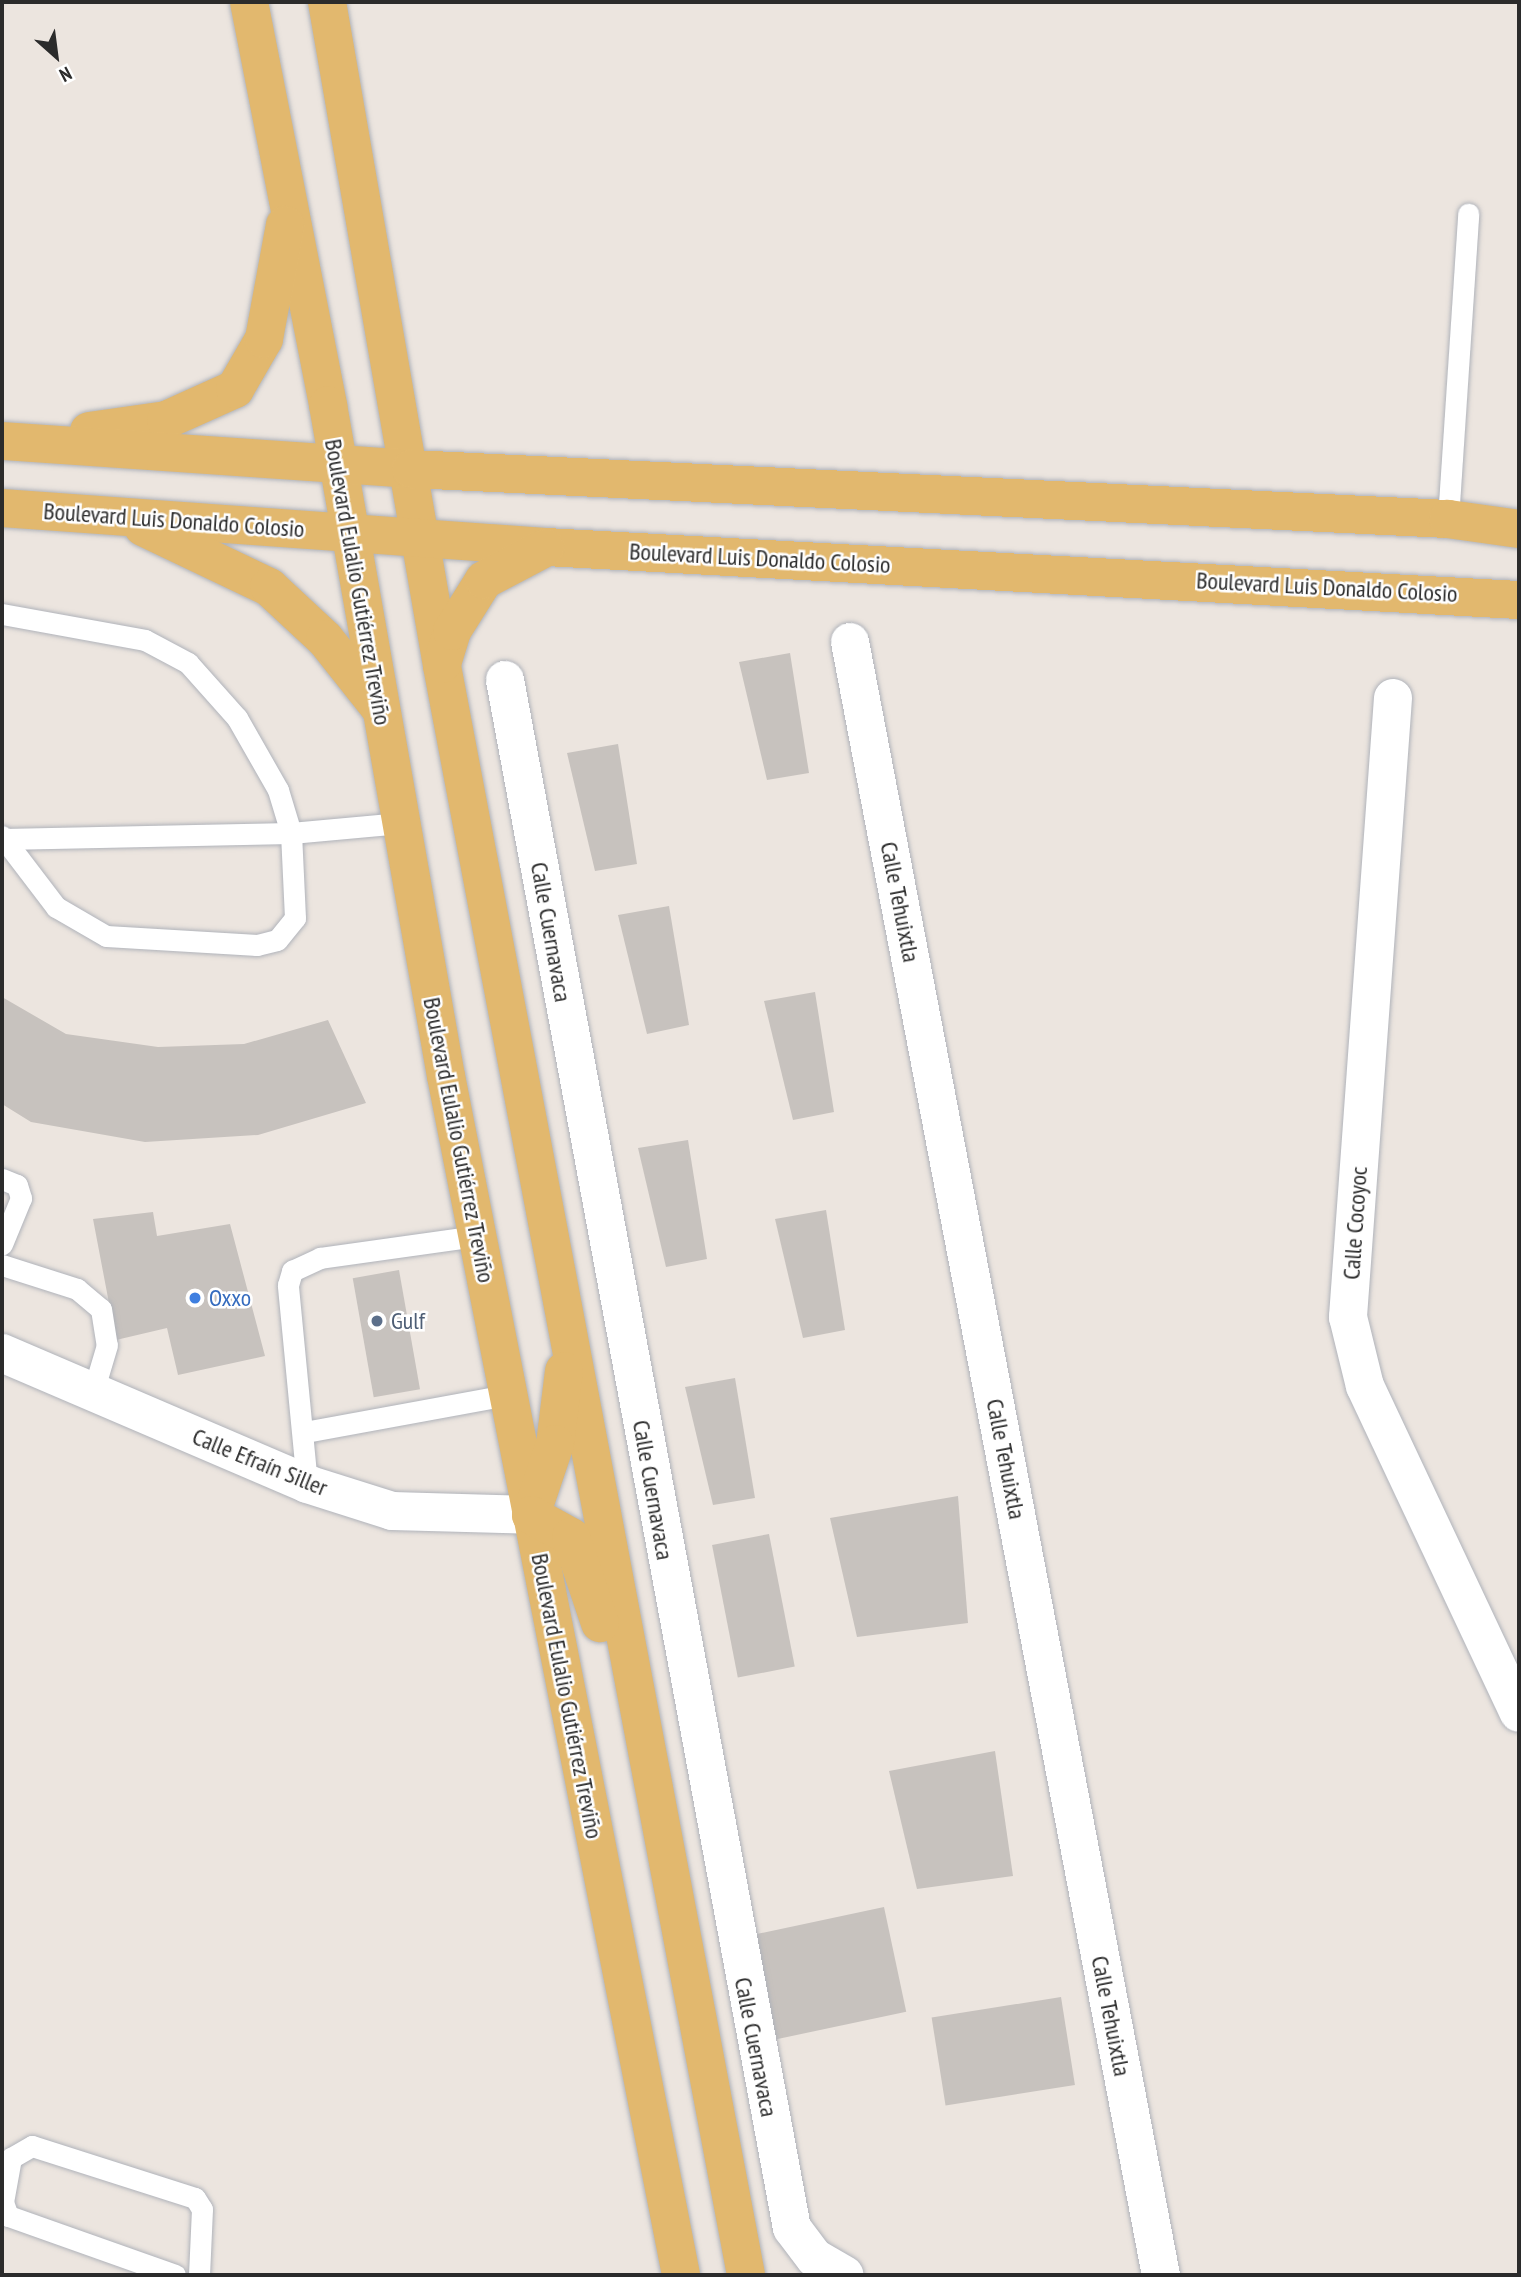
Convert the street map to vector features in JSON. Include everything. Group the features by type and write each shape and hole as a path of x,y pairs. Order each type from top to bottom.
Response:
{"main road":[{"name":"Boulevard Eulalio Gutiérrez Treviño","path":"249,2 350,534 507,1395 682,2270"},
{"path":"327,2 411,469 442,666 746,2275"},
{"path":"8,442 166,420 235,389 264,339 289,209"},
{"path":"8,442 411,469 1448,519 1519,529"},
{"name":"Boulevard Luis Donaldo Colosio","path":"2,508 546,547 1519,600"},
{"path":"125,517 269,587 325,639 380,709"},
{"path":"442,666 452,631 484,580 546,547"},
{"path":"567,1327 555,1444 531,1514 571,1536 580,1551 650,1859 682,1929"}],"street":[{"name":"Calle Tehuixtla","path":"850,642 1161,2275"},
{"name":"Calle Cuernavaca","path":"505,680 792,2228 815,2258 844,2275"},
{"name":"Calle Cocoyoc","path":"1393,698 1348,1317 1365,1386 1519,1713"},
{"name":"Calle Efraín Siller","path":"2,1353 307,1484 392,1511 531,1514"}],"lane":[{"path":"1448,519 1468,214"},
{"path":"2,614 145,640 188,663 257,748 291,833 295,918 277,940 257,945 106,936 81,926 56,907 2,837"},
{"path":"2,837 291,833 401,823"},
{"path":"2,1179 18,1185 21,1198 2,1244"},
{"path":"307,1484 305,1432 288,1285 292,1271 320,1258 477,1236"},
{"path":"2,1265 77,1289 101,1309 107,1345 93,1392"},
{"path":"305,1432 507,1395"},
{"path":"175,2275 8,2216 3,2202 10,2158 32,2146 195,2198 202,2209 199,2275"}],"building":[{"path":"790,653 809,773 767,780 739,662"},
{"path":"618,744 637,864 595,871 567,753"},
{"path":"669,906 689,1025 647,1034 618,915"},
{"path":"815,992 834,1112 793,1120 764,1001"},
{"path":"2,997 66,1034 158,1047 244,1044 328,1020 366,1103 258,1135 145,1142 31,1122 2,1104"},
{"path":"688,1140 707,1259 666,1267 638,1148"},
{"path":"826,1210 845,1330 803,1338 775,1219"},
{"path":"153,1212 157,1236 230,1224 265,1356 178,1375 167,1328 116,1340 93,1219"},
{"path":"399,1270 420,1389 374,1397 353,1278"},
{"path":"735,1378 755,1498 713,1505 685,1387"},
{"path":"958,1496 968,1623 857,1637 830,1518"},
{"path":"769,1534 795,1667 738,1678 712,1545"},
{"path":"995,1751 1013,1876 917,1889 889,1771"},
{"path":"884,1907 906,2012 774,2040 752,1935"},
{"path":"1061,1997 1075,2085 946,2105 932,2017"}],"place":[{"name":"Oxxo","path":"195,1298"},
{"name":"Gulf","path":"377,1321"}]}
